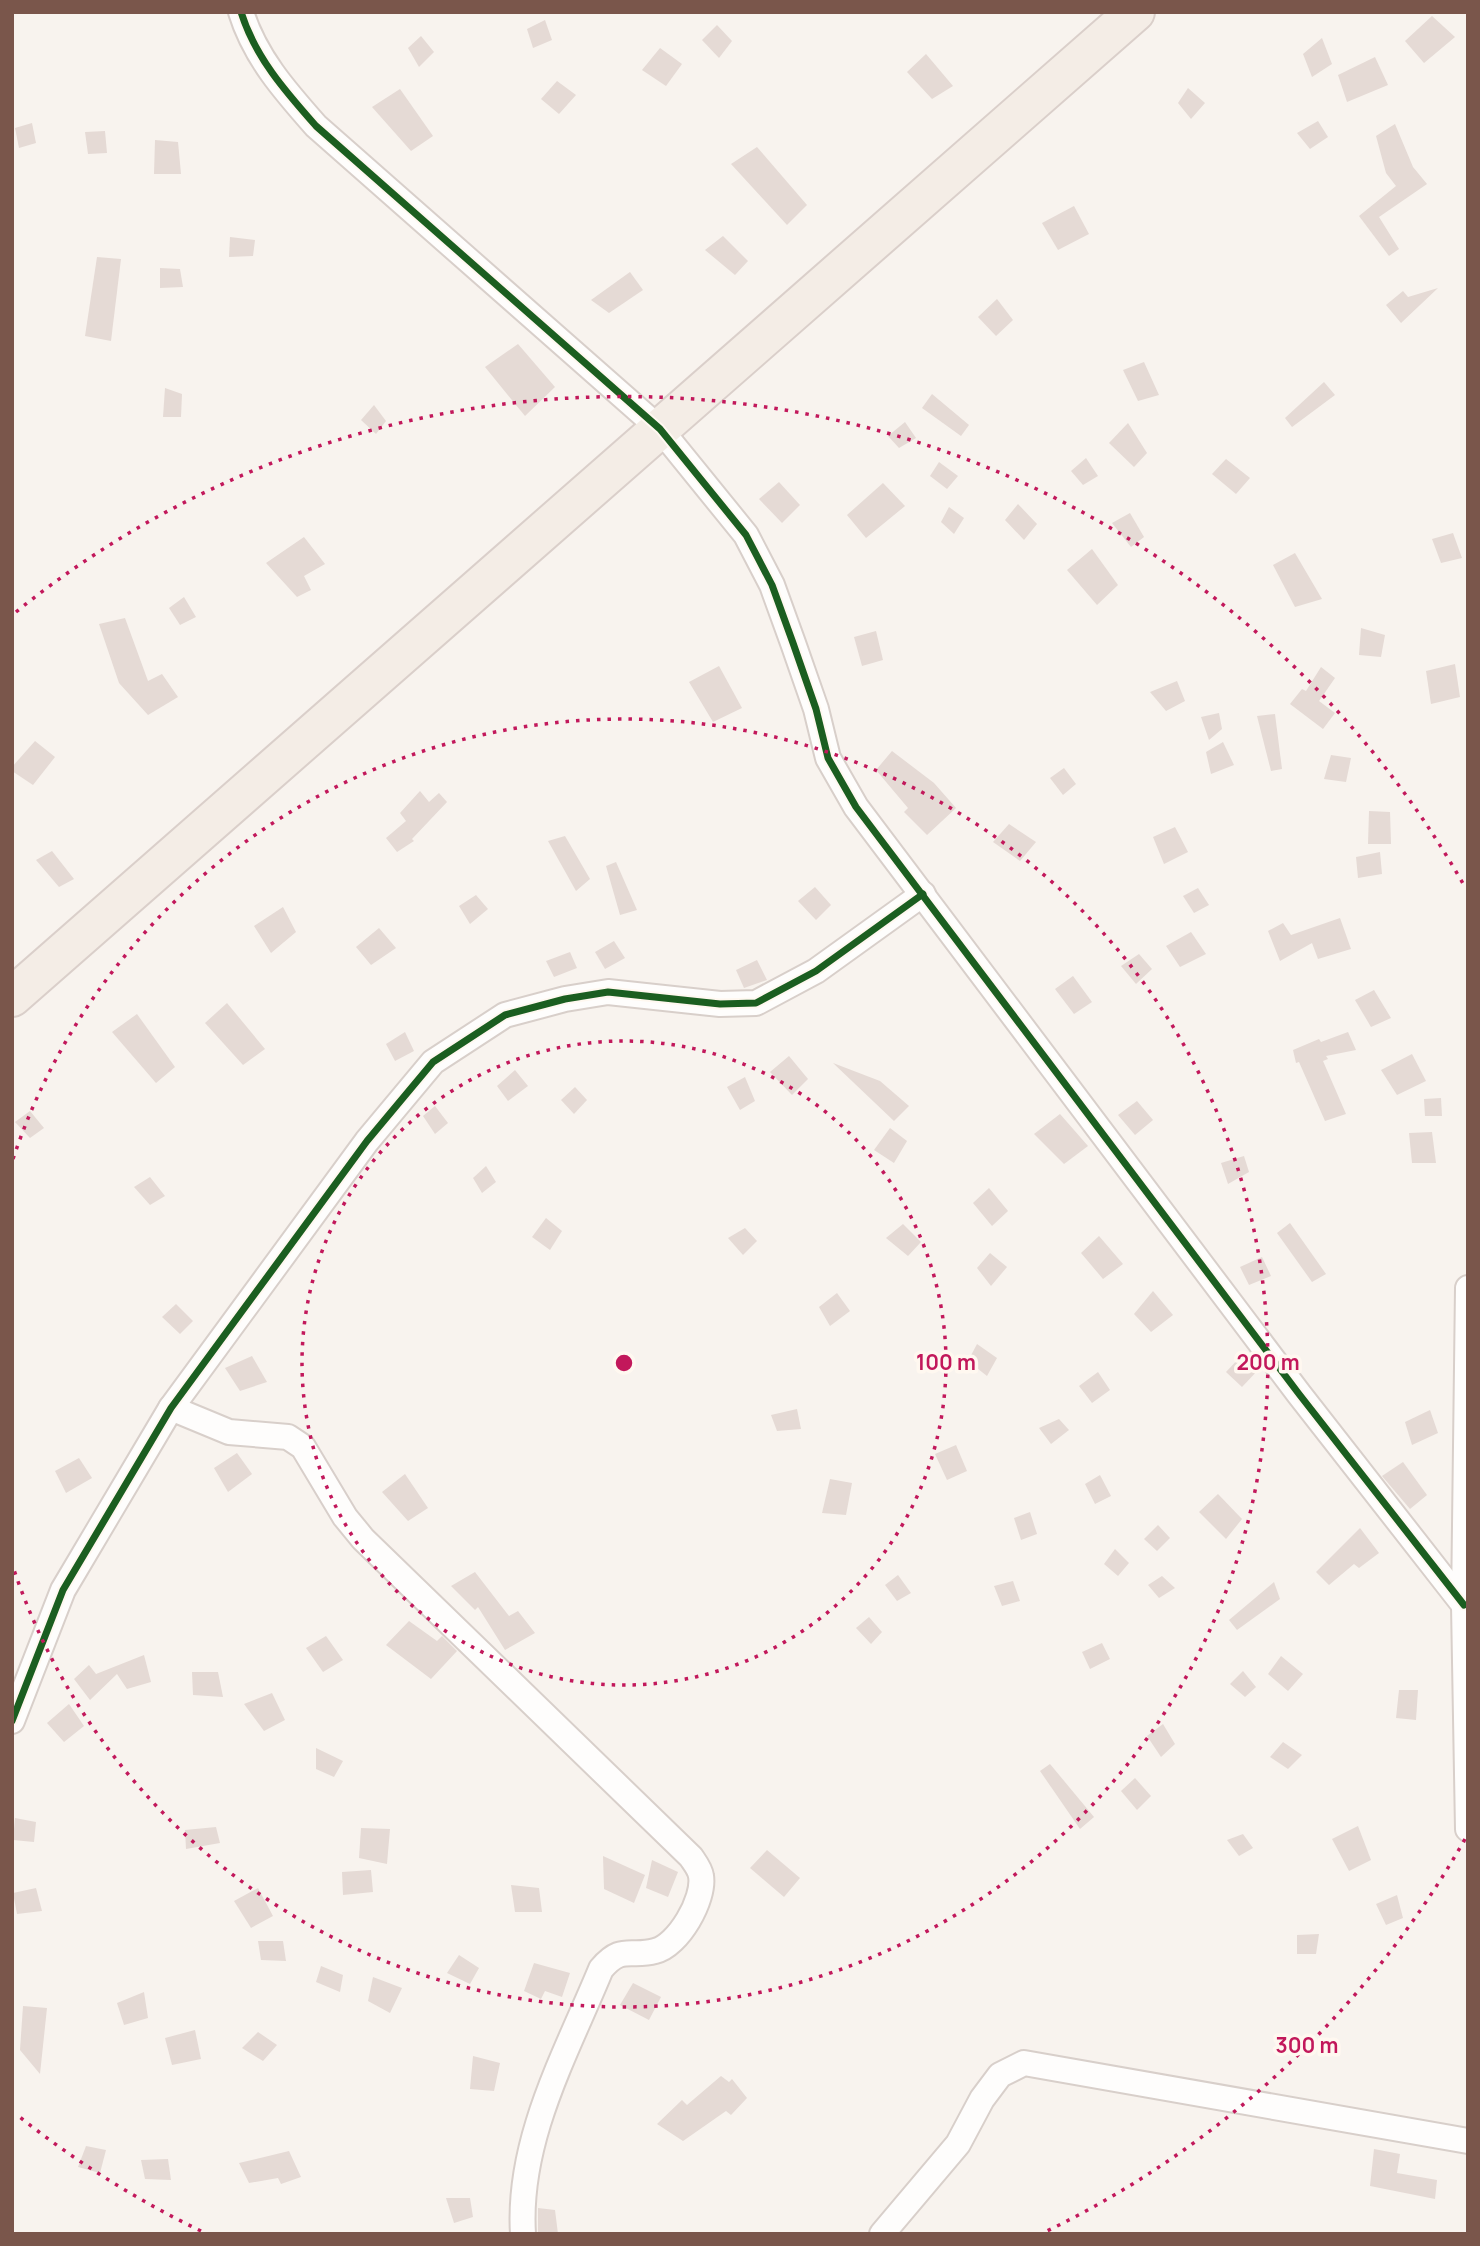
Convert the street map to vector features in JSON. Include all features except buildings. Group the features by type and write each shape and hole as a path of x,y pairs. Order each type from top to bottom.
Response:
{"main road":[{"path":"12,998 1135,12"}],"street":[{"path":"241,12 249,39 275,78 316,126 660,429 746,535 772,585 816,709 828,758 856,807 1299,1394 1464,1605"},
{"path":"12,1721 64,1590 171,1408 367,1141 433,1062 505,1015 565,999 608,992 720,1004 756,1003 816,971 923,894"},
{"path":"1468,1288 1464,1605 1468,1829"},
{"path":"171,1408 229,1432 288,1437 303,1447 345,1517 363,1539 691,1857 701,1873 702,1890 677,1940 655,1952 631,1951 612,1956 601,1969 532,2135 521,2198 523,2234"},
{"path":"882,2234 958,2144 982,2099 1000,2075 1024,2063 1468,2141"}],"cycle path":[{"path":"241,12 263,59 316,126 660,429 746,535 772,585 816,709 828,758 856,807 1299,1394 1464,1605"},
{"path":"12,1721 63,1590 171,1408 367,1141 433,1062 505,1015 565,999 608,992 720,1004 756,1003 816,971 923,894"}]}
